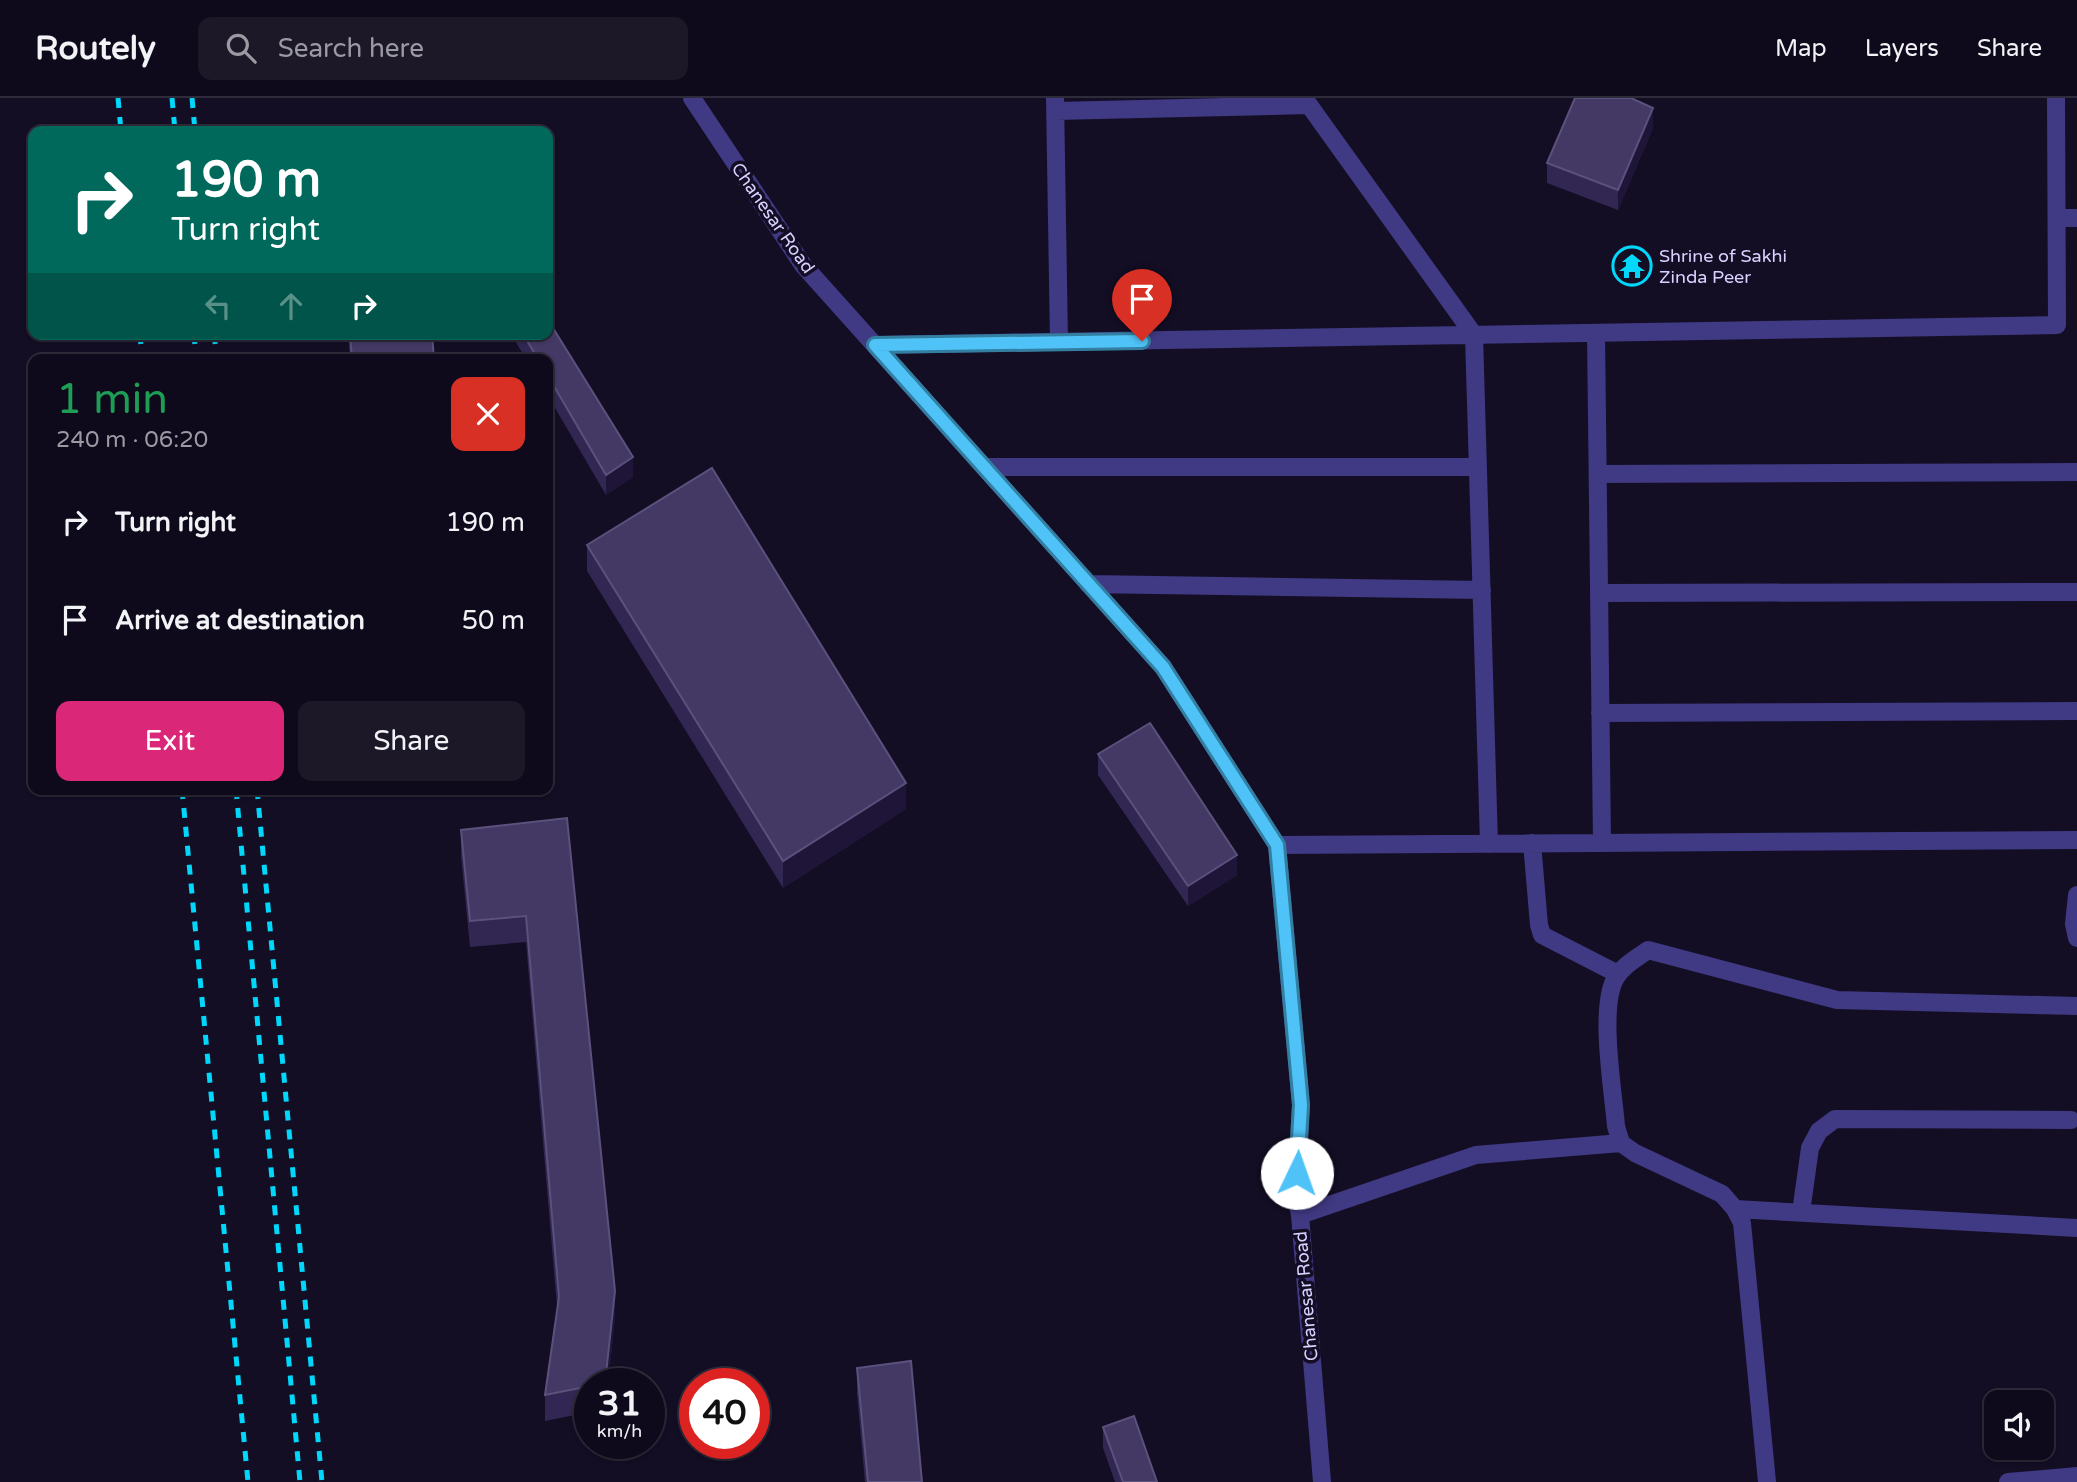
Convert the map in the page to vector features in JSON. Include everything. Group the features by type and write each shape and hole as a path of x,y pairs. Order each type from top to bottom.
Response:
{"street":[{"name":"Chanesar Road","path":"692,98 803,265 1163,667 1277,845 1301,1105 1296,1196 1300,1215 1322,1482"},
{"path":"875,345 2057,325 2056,98"},
{"path":"1059,342 1056,104 1307,101 1474,335 1489,844"},
{"path":"2057,218 2077,218"},
{"path":"1597,333 1602,843"},
{"path":"984,467 1478,467"},
{"path":"1598,474 2077,472"},
{"path":"1088,584 1482,590"},
{"path":"1600,593 2077,592"},
{"path":"1601,713 2077,711"},
{"path":"1277,845 2077,840"},
{"path":"1532,844 1542,936 1618,974"},
{"path":"2077,895 2074,924 2077,938"},
{"path":"1767,1482 1742,1223 1735,1209 1722,1194 1635,1153 1621,1143 1616,1126 1608,1015 1609,996 1618,974 1648,950 1837,1000 2077,1006"},
{"path":"1801,1212 1810,1148 1819,1131 1835,1119 2071,1120"},
{"path":"1300,1215 1476,1155 1621,1143"},
{"path":"1735,1209 2077,1228"},
{"path":"2008,1482 2077,1476"}],"building":[{"path":"1575,98 1631,98 1653,108 1618,190 1547,163"},
{"path":"553,328 633,457 606,475 553,385 553,354 535,354 527,340 553,340"},
{"path":"350,340 432,340 434,354 352,354"},
{"path":"712,468 906,783 783,861 587,545"},
{"path":"1150,723 1237,855 1188,886 1098,754"},
{"path":"567,818 615,1291 607,1368 574,1368 574,1389 545,1395 559,1297 526,916 470,921 461,830"},
{"path":"911,1361 922,1482 868,1482 857,1368"},
{"path":"1134,1416 1157,1482 1123,1482 1103,1427"}],"railway":[{"path":"118,98 121,126"},
{"path":"172,98 175,126"},
{"path":"192,98 195,126"},
{"path":"140,340 142,354"},
{"path":"194,340 196,354"},
{"path":"215,340 216,354"},
{"path":"183,795 248,1482"},
{"path":"237,795 300,1482"},
{"path":"258,795 322,1482"}],"place":[{"name":"Shrine of Sakhi Zinda Peer","path":"1632,266"}],"route":[{"path":"1142,341 875,345 1163,667 1277,845 1301,1105 1297,1173"}]}
